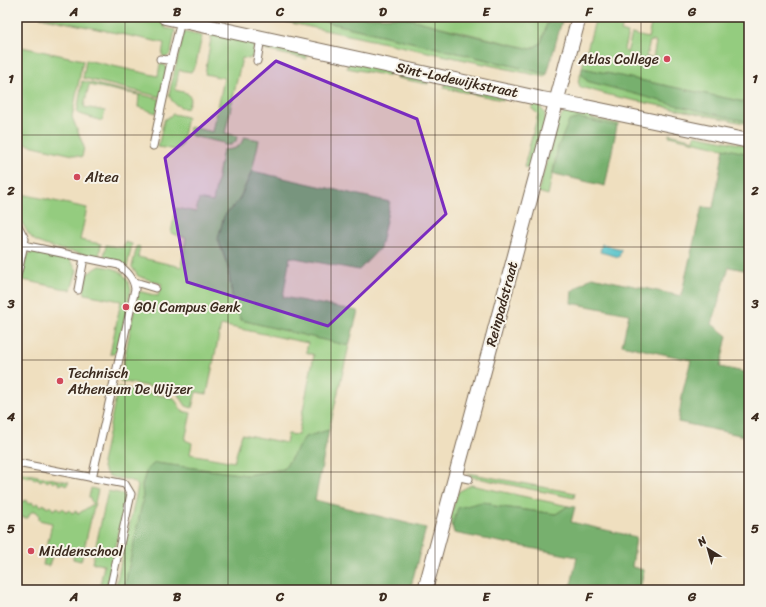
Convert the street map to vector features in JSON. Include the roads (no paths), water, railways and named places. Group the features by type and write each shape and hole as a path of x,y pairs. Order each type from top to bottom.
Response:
{"street":[{"name":"Sint-Lodewijkstraat","path":"165,17 556,102 578,105 749,141"},
{"name":"Reinpadstraat","path":"425,590 462,478 556,102 579,17"}],"lane":[{"path":"153,146 181,21"},
{"path":"257,61 262,38"},
{"path":"160,59 167,60 172,57"},
{"path":"17,224 25,238 17,277"},
{"path":"23,245 119,265 135,282 155,288"},
{"path":"78,290 84,258"},
{"path":"92,478 135,289 135,282"},
{"path":"17,463 124,484 131,494 110,590"}],"water":[{"path":"602,244 621,249 619,257 600,252"}],"place":[{"name":"Atlas College","path":"667,59"},
{"name":"Altea","path":"77,177"},
{"name":"GO! Campus Genk","path":"126,307"},
{"name":"Technisch Atheneum De Wijzer","path":"60,381"},
{"name":"Middenschool","path":"31,551"}]}
